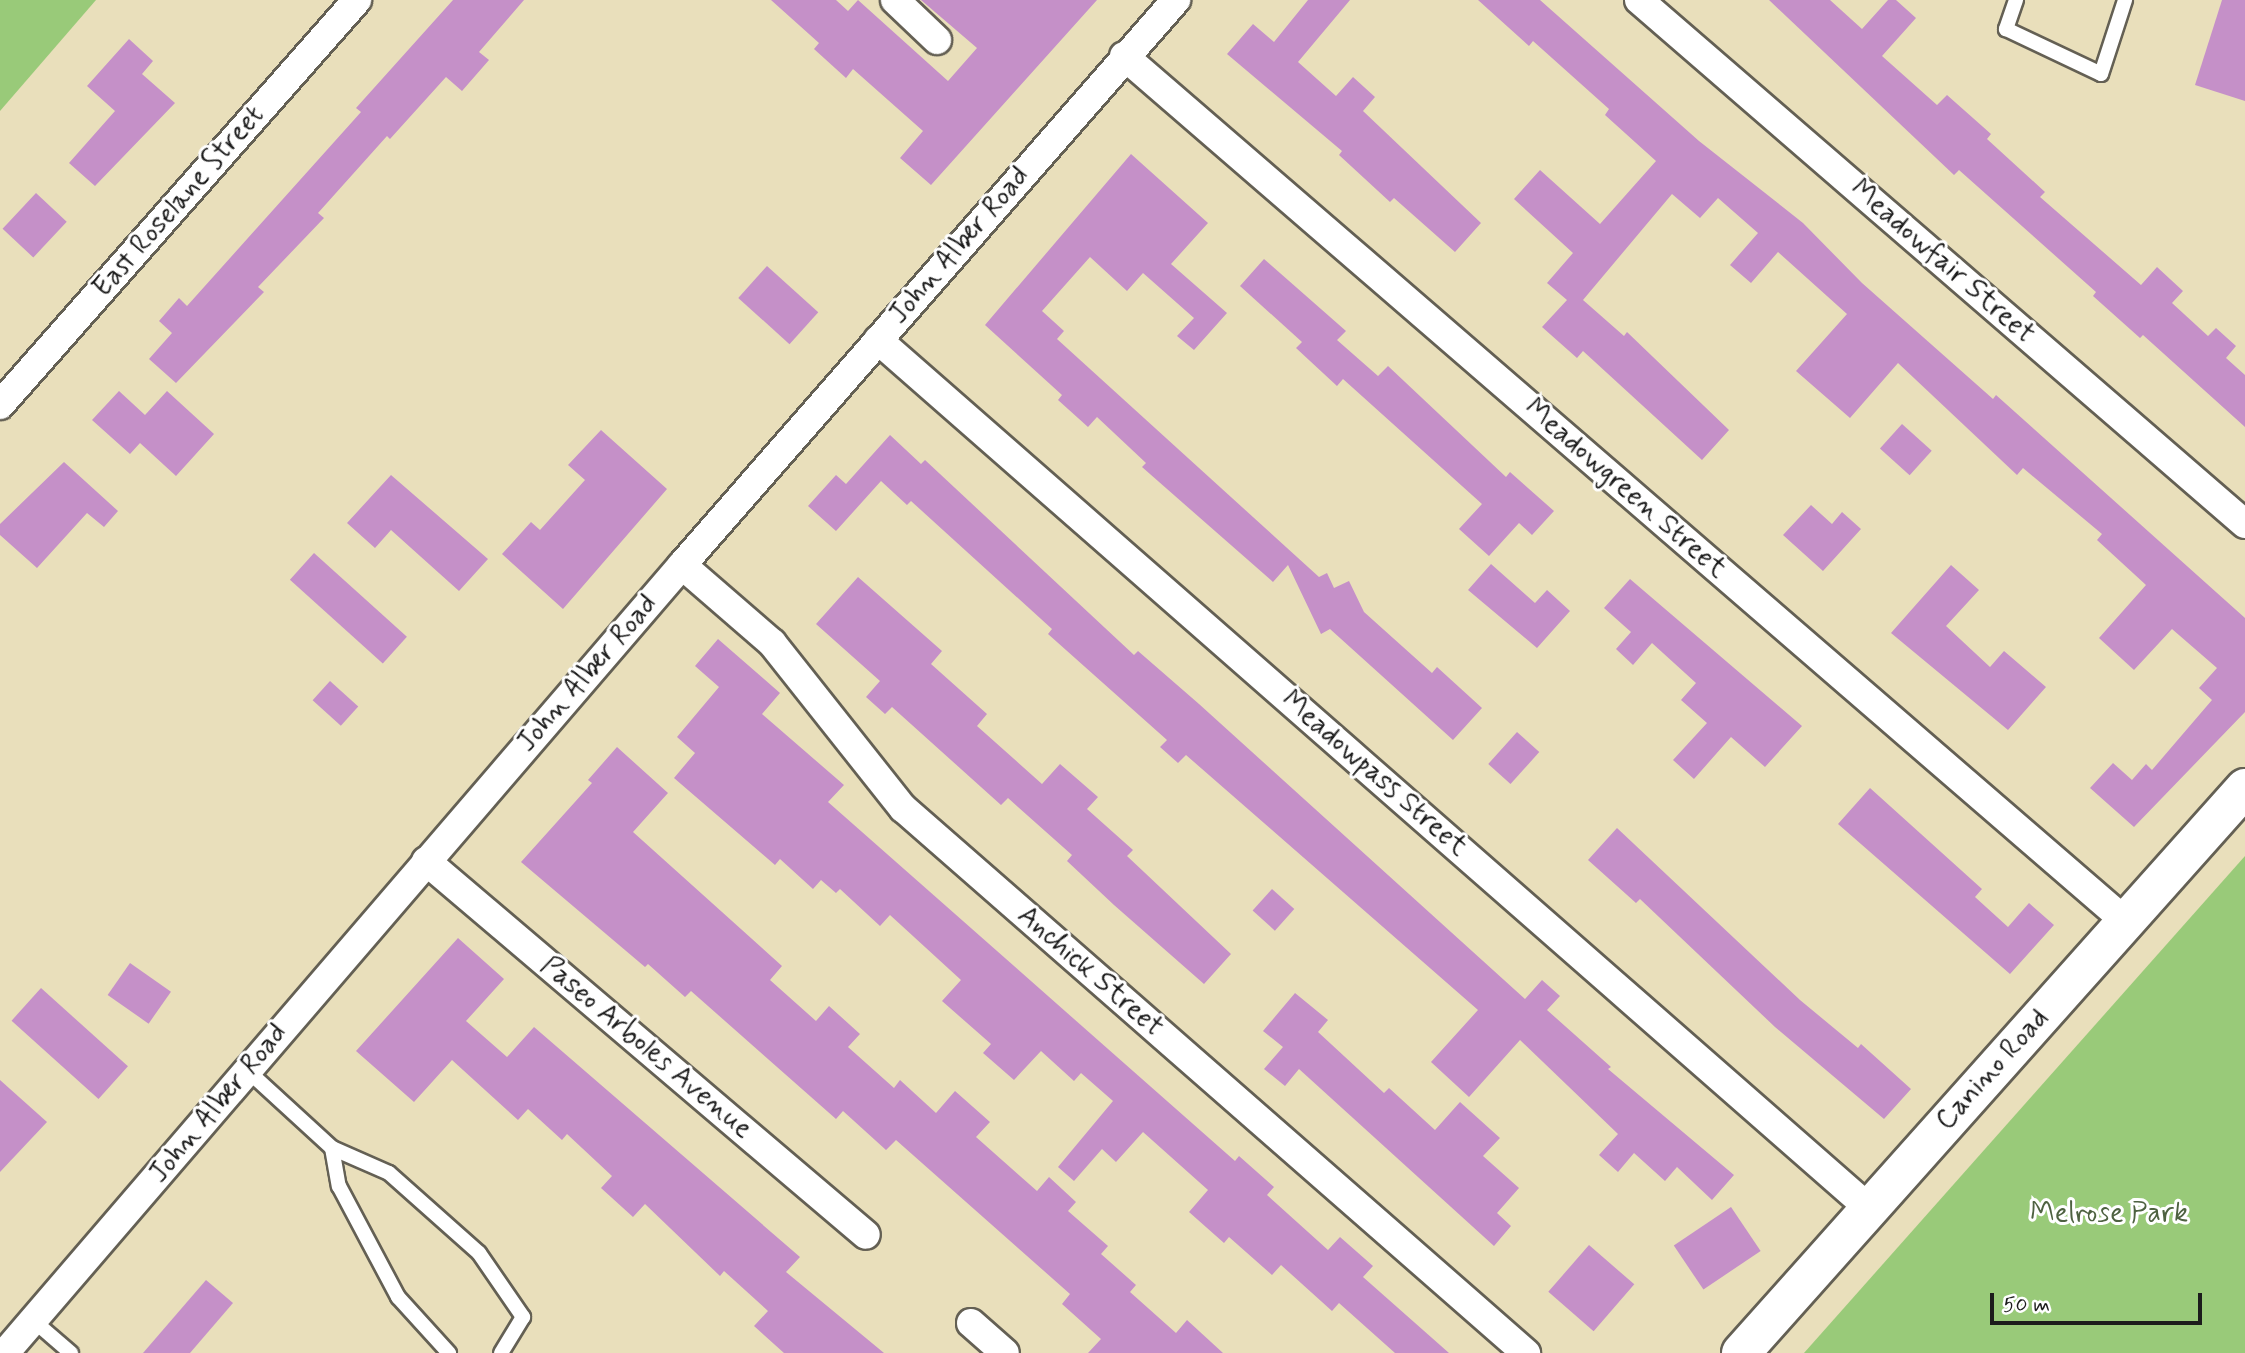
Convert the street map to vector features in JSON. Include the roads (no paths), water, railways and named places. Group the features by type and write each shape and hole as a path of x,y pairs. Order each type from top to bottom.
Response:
{"street":[{"name":"East Roselane Street","path":"0,405 357,0"},
{"path":"895,0 937,40"},
{"name":"John Alber Road","path":"5,1353 682,565 1124,56 1176,0"},
{"name":"Meadowfair Street","path":"1639,0 2245,524"},
{"name":"Meadowgreen Street","path":"1124,56 2125,921"},
{"name":"Meadowpass Street","path":"878,340 1870,1209"},
{"name":"Anchick Street","path":"682,565 772,643 825,705 860,758 903,808 1526,1353"},
{"name":"Canino Road","path":"1741,1353 2245,788"},
{"name":"Paseo Arboles Avenue","path":"426,861 866,1235"},
{"path":"971,1323 1005,1353"}],"lane":[{"path":"2016,0 2006,29 2101,74 2125,0"},
{"path":"248,1071 332,1148 389,1173 479,1253 523,1317 502,1353"},
{"path":"332,1148 339,1186 398,1297 449,1353"},
{"path":"34,1321 71,1353"}],"park label":[{"name":"Melrose Park","path":"2109,1214"}]}
